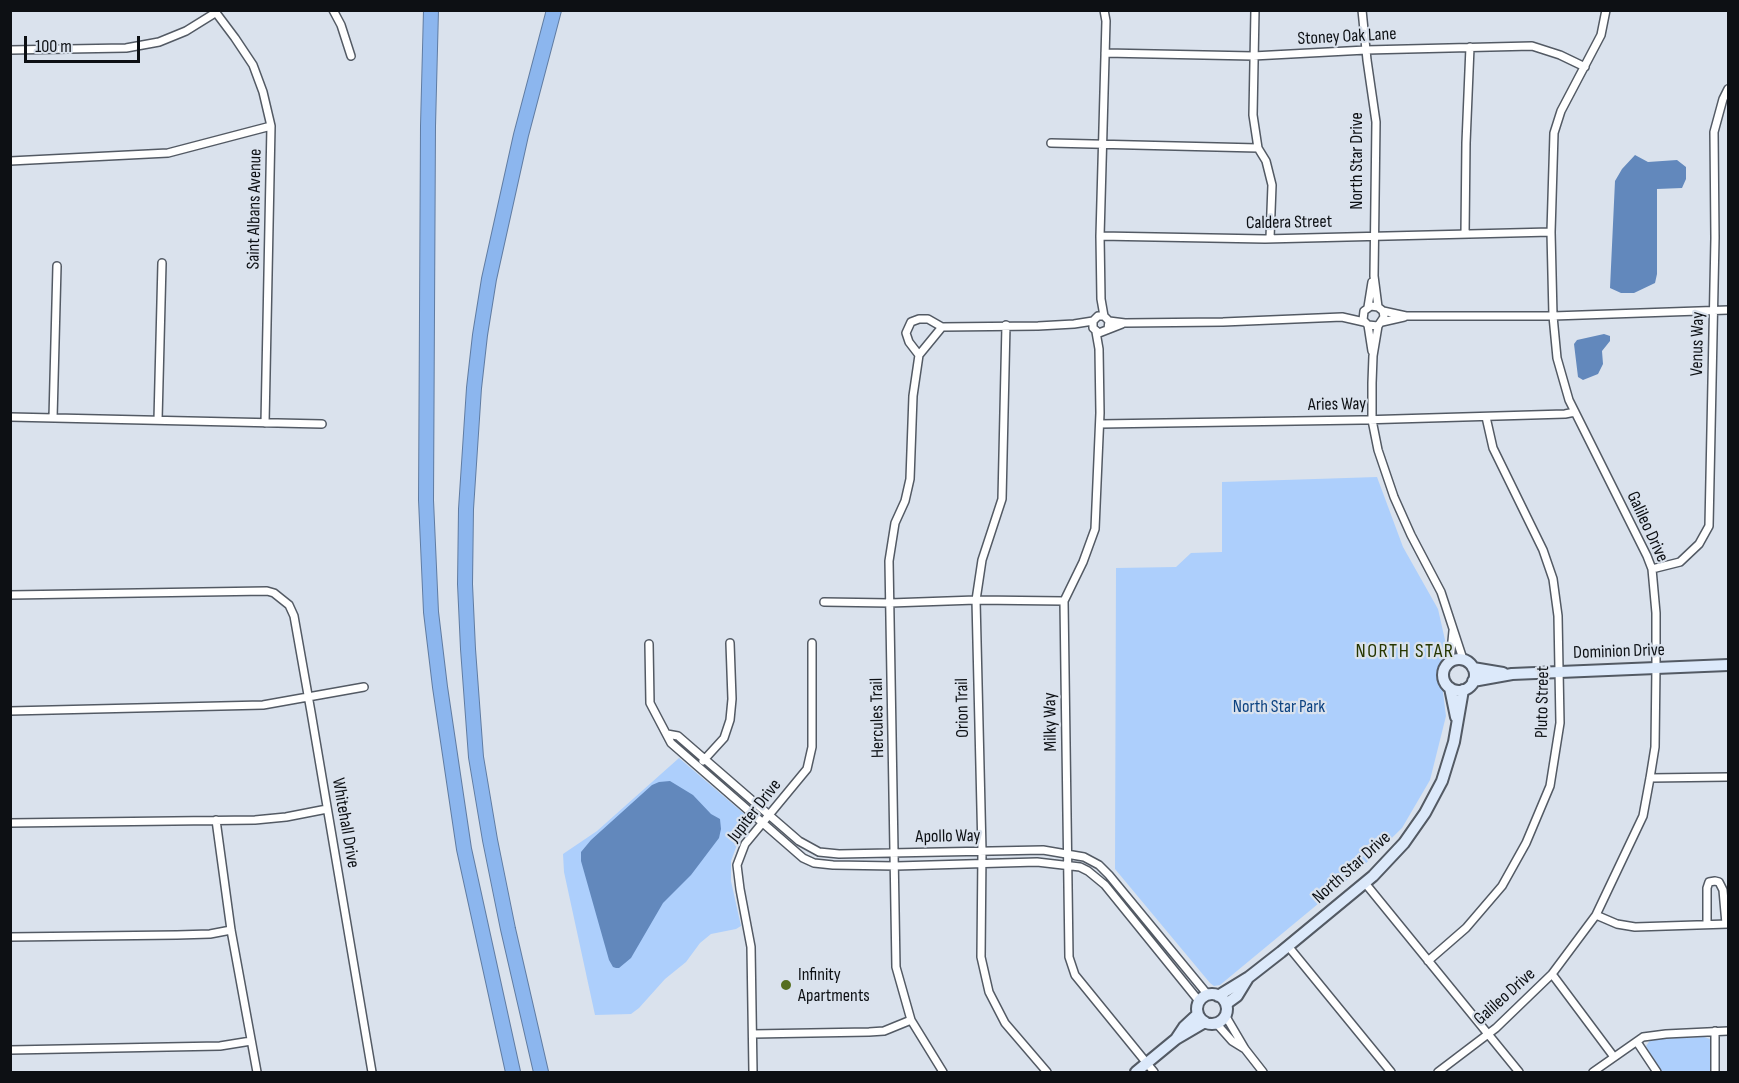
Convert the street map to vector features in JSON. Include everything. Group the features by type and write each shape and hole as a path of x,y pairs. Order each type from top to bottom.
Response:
{"highway":[{"path":"430,10 426,500 431,612 464,849 513,1072"},
{"path":"541,1072 508,929 476,757 468,664 465,542 471,422 487,290 500,222 554,10"}],"street":[{"path":"333,10 341,25 351,56"},
{"name":"Milky Way","path":"1104,10 1106,21 1100,236 1100,424 1095,529 1083,562 1064,601 1069,957 1072,970 1154,1072"},
{"path":"1255,10 1253,115 1258,148 1266,161 1272,185 1270,238"},
{"name":"North Star Drive","path":"1362,10 1376,123 1374,276 1381,309 1380,324"},
{"name":"Galileo Drive","path":"1438,1072 1487,1034 1551,974 1596,915 1642,816 1655,747 1656,613 1652,569 1575,412 1564,384 1557,357 1553,316 1551,232 1554,133 1561,111 1602,35 1606,10"},
{"path":"10,50 126,48 159,42 186,31 214,12"},
{"name":"Saint Albans Avenue","path":"214,12 236,38 253,65 264,92 271,126 265,423"},
{"name":"Stoney Oak Lane","path":"1105,53 1253,56 1366,50 1532,46 1560,55 1585,67"},
{"path":"1465,234 1470,47"},
{"name":"Venus Way","path":"1652,569 1680,562 1699,544 1709,526 1714,310 1714,132 1728,89"},
{"path":"10,161 168,153 271,126"},
{"path":"1051,143 1258,148"},
{"name":"Caldera Street","path":"1100,236 1220,239 1551,232"},
{"path":"158,420 162,263"},
{"path":"53,418 57,266"},
{"name":"North Star Drive","path":"1366,324 1362,317 1374,276"},
{"path":"942,327 919,355 909,342 906,333 911,322 928,319 942,327 1038,326 1342,317 1366,309 1381,309 1406,316 1553,316 1728,310"},
{"path":"1342,317 1366,324 1380,324 1406,316"},
{"path":"1366,324 1373,356"},
{"path":"1380,324 1373,356 1372,420 1378,450 1410,536 1441,592 1454,628 1463,659 1473,668 1473,681 1463,690 1450,688 1443,677 1443,672 1450,661 1454,628"},
{"name":"Orion Trail","path":"1006,325 1002,499 982,560 976,600 982,851 981,957 989,992 1005,1023 1047,1072"},
{"name":"Hercules Trail","path":"919,355 913,396 910,479 891,540 896,966 911,1020 943,1072"},
{"name":"Aries Way","path":"1100,424 1372,420 1575,412"},
{"path":"10,417 322,424"},
{"name":"Pluto Street","path":"1428,961 1466,928 1502,886 1526,843 1550,786 1560,723 1558,616 1553,579 1543,550 1496,456 1486,426 1486,417"},
{"name":"Whitehall Drive","path":"10,595 267,591 284,600 292,610 372,1072"},
{"path":"824,602 1064,601"},
{"path":"698,766 724,738 730,720 732,699 730,643"},
{"name":"Jupiter Drive","path":"753,1072 751,947 737,865 745,844 807,769 812,747 812,643"},
{"name":"Apollo Way","path":"649,644 650,703 671,743 797,854 814,863 896,866 1037,862 1068,865 1088,871 1105,885 1215,1002"},
{"path":"1450,661 1463,659"},
{"name":"Dominion Drive","path":"1473,681 1512,674 1728,665"},
{"name":"Dominion Drive","path":"1473,668 1512,674"},
{"path":"10,711 263,705 364,687"},
{"name":"North Star Drive","path":"1450,688 1456,724"},
{"name":"North Star Drive","path":"1206,1020 1215,1002 1237,996 1249,977 1365,883 1404,843 1425,813 1444,775 1452,749 1463,690"},
{"name":"Apollo Way","path":"667,734 678,736 806,846 819,852 1053,850 1084,857 1099,865 1109,874 1215,1002 1245,1049 1263,1072"},
{"path":"1650,778 1728,777"},
{"path":"10,824 286,817 327,808"},
{"path":"216,820 231,930 257,1072"},
{"path":"1596,915 1617,924 1635,927 1727,924 1723,890 1719,882 1715,881 1708,882 1707,924"},
{"path":"1365,883 1519,1072"},
{"path":"10,937 188,935 231,930"},
{"path":"1288,946 1391,1072"},
{"path":"1551,974 1614,1057"},
{"path":"1136,1072 1176,1039 1206,1020 1197,1005 1215,1002"},
{"path":"753,1034 869,1032 884,1030 911,1020"},
{"name":"Apollo Way","path":"1206,1020 1245,1049"},
{"path":"1715,1031 1715,1072"},
{"path":"1593,1072 1636,1042 1651,1035 1728,1031"},
{"path":"10,1050 209,1047 251,1041"},
{"path":"1636,1042 1657,1072"}],"green space":[{"name":"North Star Park","path":"1377,477 1403,547 1438,609 1445,640 1441,677 1446,716 1430,780 1402,828 1359,870 1220,985 1214,986 1115,869 1116,568 1176,567 1191,553 1222,552 1222,482"},
{"path":"679,758 749,818 750,825 738,842 731,861 731,881 741,926 711,934 700,943 686,962 665,979 631,1014 595,1015 564,872 563,854 597,831"},
{"path":"1704,1037 1710,1039 1712,1072 1661,1072 1646,1046 1651,1039"}],"shaded area":[{"path":"1635,155 1648,162 1677,160 1686,167 1686,179 1682,188 1657,189 1657,274 1655,283 1634,293 1621,293 1610,288 1615,181"},
{"path":"1604,334 1610,336 1610,341 1602,351 1603,364 1598,374 1583,380 1578,377 1574,344 1577,340"},
{"path":"670,781 693,795 711,814 720,819 719,838 691,875 663,903 631,958 616,968 609,960 581,861 581,852 591,840 652,785"}],"place":[{"name":"Infinity Apartments","path":"786,985"}],"district":[{"name":"NORTH STAR","path":"1405,652"}]}
